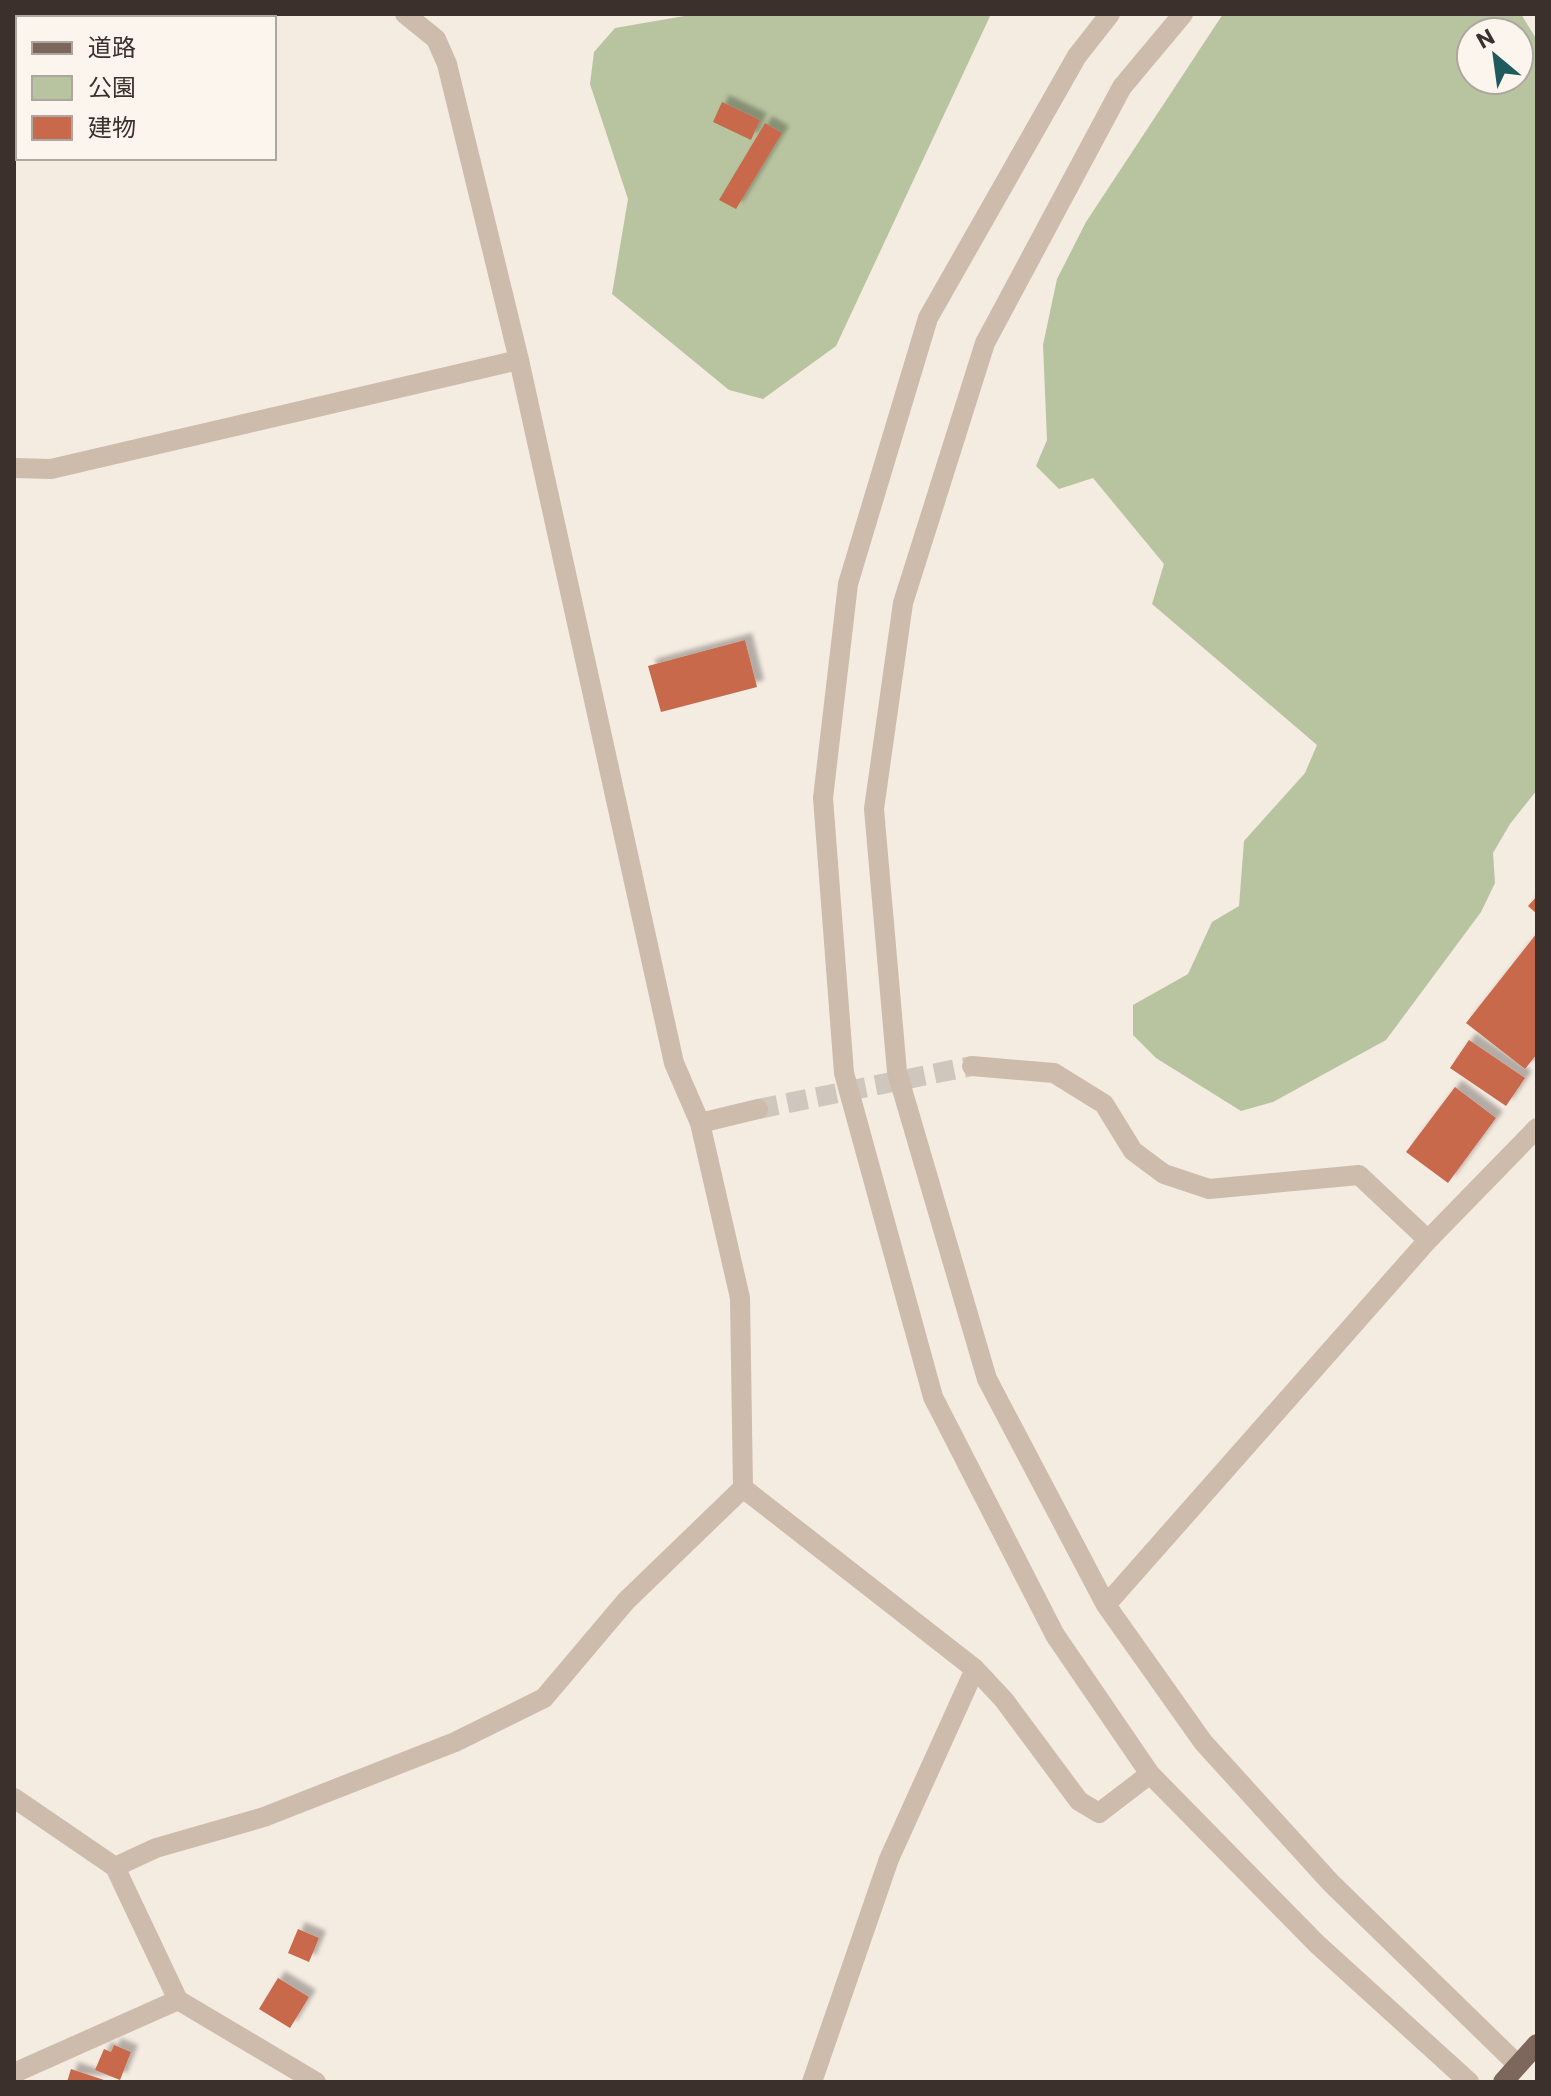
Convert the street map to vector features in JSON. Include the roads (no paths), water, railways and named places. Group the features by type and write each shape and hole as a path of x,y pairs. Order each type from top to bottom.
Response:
{"main road":[{"path":"1503,2082 1537,2044"}],"street":[{"path":"115,1867 156,1848 264,1817 425,1754 544,1698 626,1601 743,1488 740,1298 700,1123 674,1063 519,360 447,64 436,39 405,14"},
{"path":"1110,14 1077,56 928,318 848,584 823,798 844,1073 933,1397 1055,1635 1150,1774 1317,1944 1469,2082"},
{"path":"1183,14 1122,87 985,343 903,603 874,809 897,1072 987,1379 1106,1605 1203,1742 1331,1883 1518,2065"},
{"path":"14,468 51,469 519,360"},
{"path":"972,1066 1054,1073 1104,1104 1133,1151 1164,1174 1209,1189 1359,1175 1428,1240"},
{"path":"700,1123 758,1109"},
{"path":"1106,1605 1428,1240 1537,1128"},
{"path":"743,1488 975,1669 1004,1700 1079,1801 1099,1813 1150,1774"},
{"path":"812,2082 889,1859 975,1669"},
{"path":"14,1798 115,1867 178,2000 316,2082"},
{"path":"14,2073 178,2000"}],"tunnel":[{"path":"758,1109 972,1066"}]}
